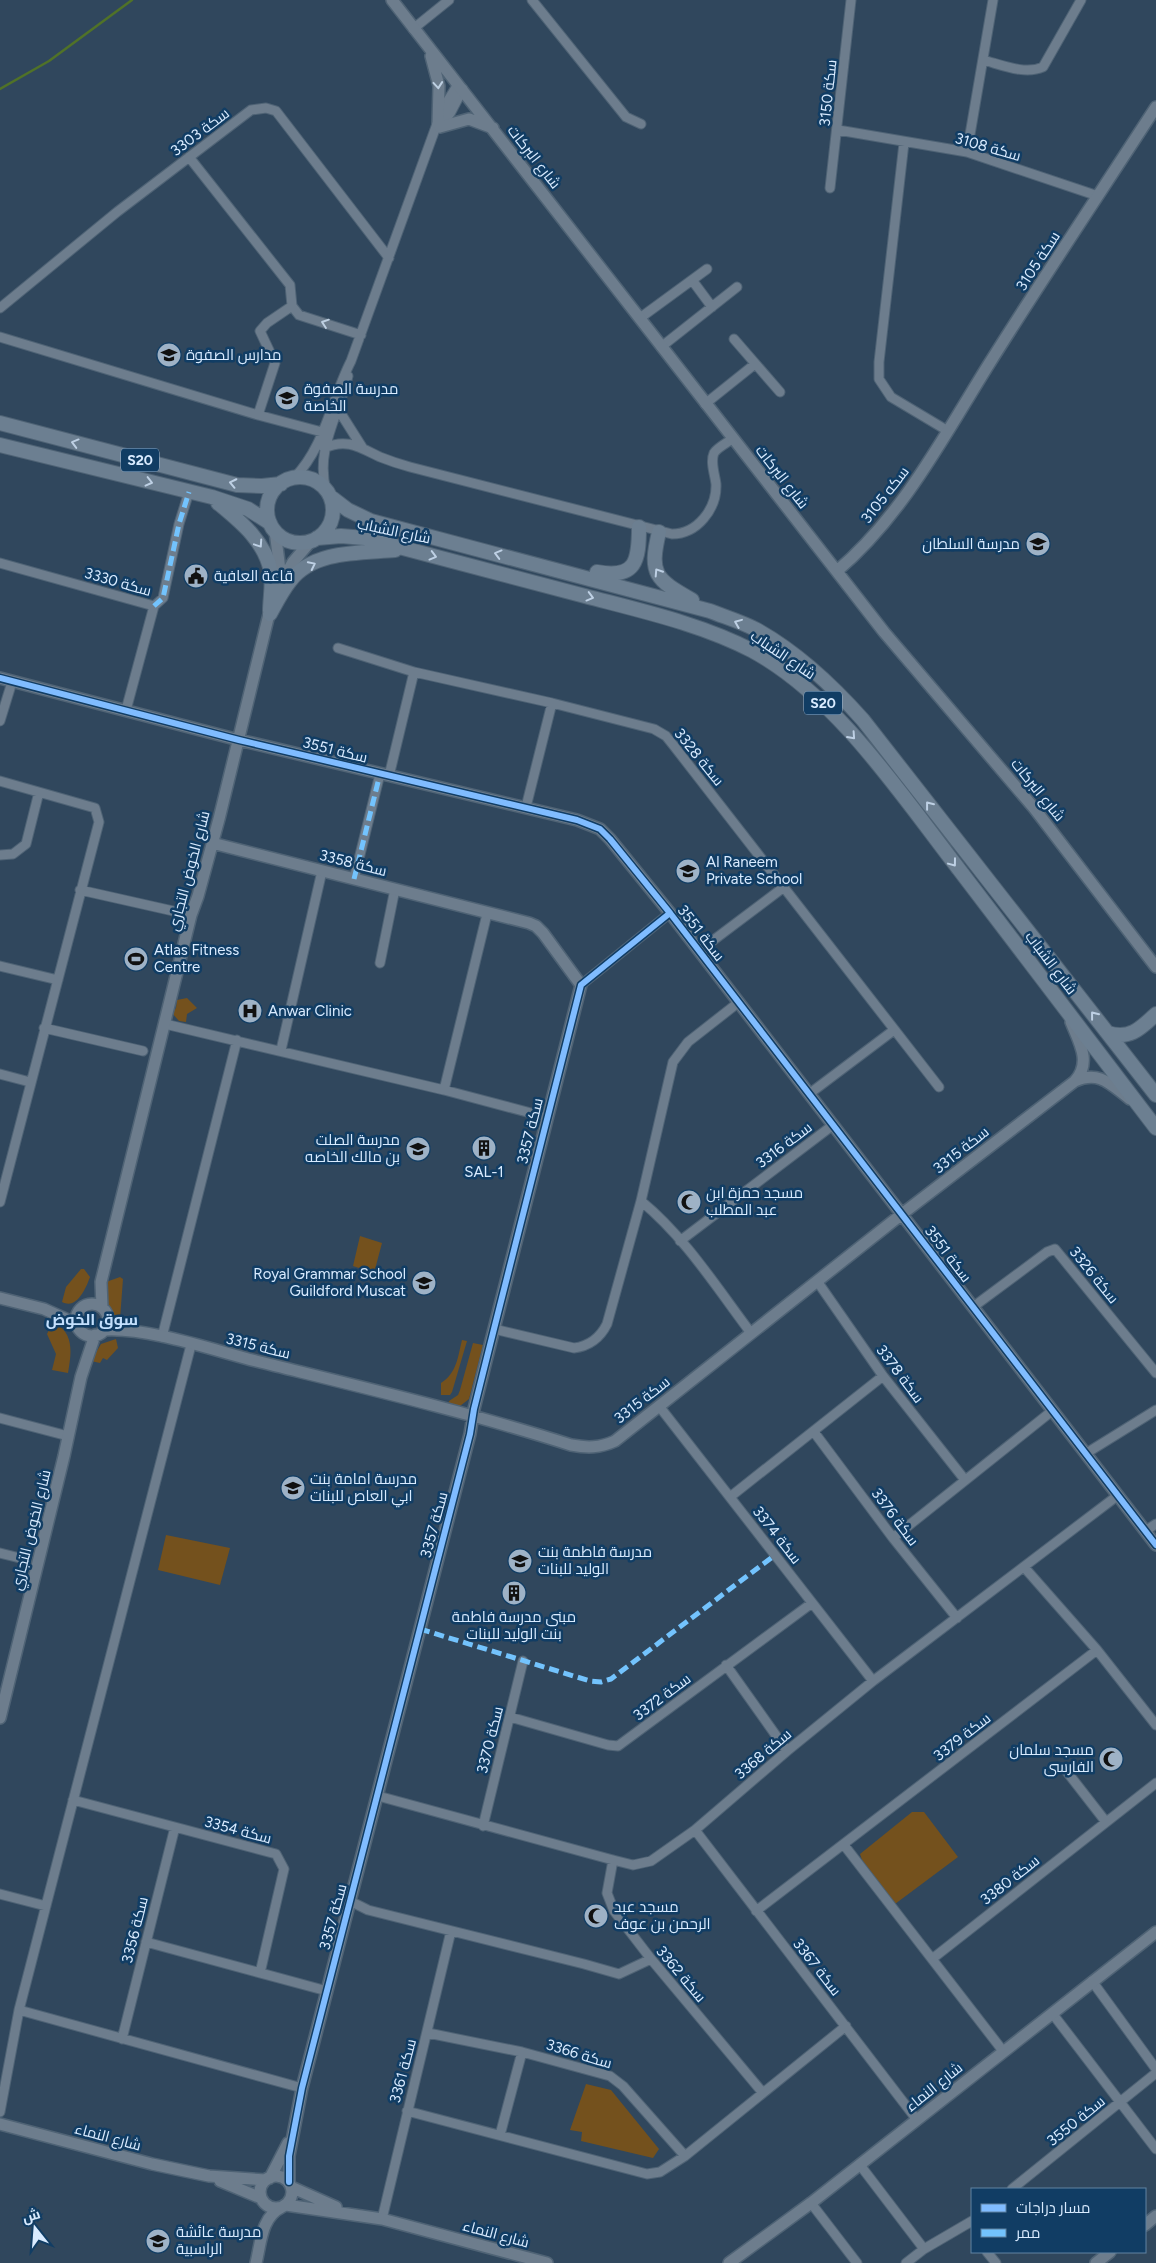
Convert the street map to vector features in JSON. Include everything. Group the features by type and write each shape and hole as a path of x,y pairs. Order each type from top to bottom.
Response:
{"main road":[{"name":"S20","path":"0,423 236,485 262,486 287,481 312,480 328,494"},
{"name":"S20","path":"0,445 212,498 248,509 287,540 302,543 314,540"},
{"path":"272,527 268,506 274,490 287,481"},
{"path":"314,540 330,525 333,516 328,494"},
{"name":"شارع الشباب","path":"328,494 348,510 371,521 710,611 756,630 804,662 835,689 863,720 1156,1095"},
{"path":"212,498 240,521 259,542 266,554 272,574 270,614"},
{"path":"525,561 559,564 613,575 620,574 633,566 638,554 639,526"},
{"path":"659,532 653,555 654,566 657,572 672,589 710,611"},
{"name":"شارع الشباب","path":"314,540 342,536 365,538 644,612 707,631 755,653 788,674 820,700 884,772 1156,1128"},
{"path":"270,614 290,580 302,569 323,559 343,554 409,549"},
{"path":"1108,1033 1117,1036 1127,1036 1139,1030 1156,1014"},
{"path":"1132,1063 1130,1053 1132,1043 1139,1030"}],"street":[{"name":"شارع البركات","path":"392,0 413,29 461,86 732,439 884,632 1034,808 1156,967"},
{"path":"413,29 449,0"},
{"path":"532,0 626,117 642,124"},
{"name":"سكة 3150","path":"830,188 838,130 851,0"},
{"path":"967,152 993,0"},
{"path":"983,60 1023,70 1037,70 1044,67 1081,0"},
{"path":"428,47 439,86 438,128"},
{"path":"287,481 312,456 361,335 446,103 461,86"},
{"name":"سكة 3105","path":"948,432 988,365 1156,107"},
{"name":"سكة 3303","path":"0,308 117,212 251,110 266,108 276,111 389,258"},
{"path":"438,128 469,119 494,129"},
{"name":"سكة 3108","path":"838,130 904,143 967,152 1098,196"},
{"path":"904,143 880,352 879,378 891,397 948,432"},
{"path":"189,157 290,285 292,306 299,315 361,335"},
{"path":"640,318 707,269"},
{"path":"692,280 712,307"},
{"path":"661,346 737,287"},
{"path":"258,415 275,363 260,331 267,323 292,306"},
{"path":"0,337 258,415 322,432"},
{"path":"734,339 780,392"},
{"path":"328,494 322,469 324,448 338,409 351,361"},
{"path":"705,404 755,364"},
{"path":"338,409 362,447"},
{"name":"سكه 3105","path":"837,571 865,544 915,483 948,432"},
{"path":"324,448 343,442 362,447 389,461 410,467 672,534 691,530 704,518 715,496 714,454 732,439"},
{"path":"154,606 163,598 178,524 189,492"},
{"name":"شارع الخوض التجاري","path":"84,1308 101,1282 191,915 212,843 270,614 280,570 272,527"},
{"name":"شارع الخوض التجاري","path":"270,614 286,572 314,540"},
{"name":"سكة 3330","path":"0,563 154,606 126,710"},
{"name":"سكة 3328","path":"338,648 414,672 552,703 654,729 666,736 939,1087"},
{"path":"354,879 414,672"},
{"name":"سكة 3551","path":"0,678 239,740 526,807 577,820 600,830 610,839 670,913 1156,1545"},
{"path":"0,721 12,682"},
{"path":"526,807 552,703"},
{"path":"0,781 85,803 95,808 99,822 58,980 4,1174 0,1202"},
{"path":"0,855 13,854 26,844 38,792"},
{"name":"سكة 3358","path":"212,843 536,926 581,985"},
{"path":"281,1050 322,871"},
{"path":"699,951 784,887"},
{"path":"380,963 396,889"},
{"path":"80,890 191,915"},
{"path":"581,985 670,913"},
{"path":"444,1090 486,914"},
{"path":"0,966 58,980"},
{"name":"سكة 3357","path":"290,2185 293,2132 302,2088 470,1434 546,1117 581,985"},
{"path":"494,1329 574,1348 584,1347 602,1333 607,1324 641,1201 673,1062 688,1042 739,1002"},
{"path":"1068,1013 1084,1058 1083,1069 1075,1081"},
{"path":"165,1024 281,1050 546,1117"},
{"path":"44,1028 143,1051"},
{"path":"809,1094 894,1030"},
{"path":"162,1337 237,1040"},
{"path":"0,1074 30,1082"},
{"path":"1075,1081 1088,1076 1099,1077 1138,1104"},
{"name":"سكة 3315","path":"100,1333 139,1333 162,1337 473,1416 571,1445 586,1448 605,1445 615,1441 902,1214 1075,1081"},
{"name":"سكة 3316","path":"680,1241 833,1125"},
{"path":"641,1201 655,1213 680,1241 751,1333"},
{"name":"سكة 3326","path":"973,1308 1047,1252 1055,1249 1156,1373"},
{"name":"سكة 3378","path":"817,1281 883,1376 965,1480"},
{"name":"شارع الخوض التجاري","path":"101,1282 105,1312"},
{"path":"0,1298 44,1309 79,1328 100,1333 108,1321 105,1312 97,1305 84,1308 44,1309"},
{"path":"79,1328 84,1308"},
{"name":"سكة 3315","path":"105,1312 139,1333"},
{"name":"شارع الخوض التجاري","path":"79,1328 81,1377"},
{"name":"شارع الخوض التجاري","path":"0,1718 81,1377 100,1333"},
{"path":"0,2112 19,2010 191,1345"},
{"path":"730,1497 883,1376"},
{"name":"سكة 3374","path":"659,1406 873,1681"},
{"path":"1086,1454 1156,1410"},
{"path":"893,1538 1052,1411"},
{"path":"0,1418 68,1436"},
{"name":"سكة 3376","path":"814,1432 893,1538 957,1618"},
{"name":"سكة 3368","path":"378,1796 483,1826 633,1865 652,1861 695,1830 787,1751 873,1681 1117,1496"},
{"path":"1146,1532 1156,1524"},
{"path":"0,1553 20,1558"},
{"path":"1024,1567 1096,1650 1156,1725"},
{"name":"سكة 3372","path":"510,1716 608,1745 618,1746 812,1603"},
{"name":"سكة 3379","path":"756,1911 1096,1650"},
{"name":"سكة 3370","path":"483,1826 523,1661"},
{"path":"726,1665 787,1751"},
{"path":"1064,1768 1106,1822"},
{"name":"سكة 3380","path":"932,1959 1156,1783"},
{"name":"سكة 3354","path":"73,1800 276,1854 284,1869 260,1973"},
{"name":"سكة 3356","path":"122,2038 175,1827"},
{"name":"سكة 3367","path":"695,1830 917,2120"},
{"path":"844,1845 1003,2051"},
{"name":"سكة 3362","path":"613,1860 607,1887 611,1905 650,1959 763,2093"},
{"path":"0,1894 46,1906"},
{"path":"350,1901 368,1910 619,1974 650,1959"},
{"name":"سكة 3361","path":"382,2219 451,1931"},
{"name":"شارع النماء","path":"729,2263 811,2203 1156,1932"},
{"path":"146,1942 327,1991"},
{"path":"1092,1981 1156,2069"},
{"path":"19,2010 302,2088"},
{"path":"1052,2013 1156,2149"},
{"path":"407,2111 646,2174 660,2172 685,2156 846,2026"},
{"name":"سكة 3366","path":"428,2033 522,2052 610,2076 624,2086 685,2156"},
{"name":"سكة 3366","path":"500,2135 522,2052"},
{"name":"سكة 3550","path":"1013,2188 1156,2073"},
{"name":"شارع النماء","path":"0,2124 152,2164 209,2176 268,2179"},
{"name":"سكة 3357","path":"268,2179 293,2132"},
{"path":"860,2165 924,2249"},
{"name":"شارع النماء","path":"209,2176 263,2200"},
{"path":"256,2263 265,2224 261,2189 268,2179 280,2177 290,2185 291,2197 284,2206 273,2211 265,2224"},
{"name":"شارع النماء","path":"290,2185 351,2213"},
{"path":"263,2200 272,2208 284,2206"},
{"path":"811,2203 857,2263"},
{"name":"شارع النماء","path":"284,2206 351,2213 382,2219 541,2262"},
{"path":"906,2263 924,2249 970,2226"},
{"path":"988,2253 996,2263"},
{"path":"1096,2263 1109,2253"}],"shaded area":[{"path":"187,998 197,1008 187,1014 186,1022 179,1021 172,1013 176,1008 177,1000"},
{"path":"360,1236 382,1243 374,1273 353,1266"},
{"path":"81,1269 84,1269 90,1277 83,1292 72,1303 62,1302 66,1287"},
{"path":"120,1277 123,1279 120,1319 109,1308 106,1282"},
{"path":"55,1323 66,1333 69,1339 70,1359 68,1373 52,1370 56,1354 47,1334 52,1324"},
{"path":"116,1339 118,1348 107,1360 103,1358 100,1363 91,1361 101,1344"},
{"path":"462,1340 467,1341 452,1392 450,1395 441,1395 441,1383 454,1369"},
{"path":"473,1343 483,1345 469,1399 460,1406 448,1405 449,1401 458,1395"},
{"path":"166,1535 230,1548 220,1585 158,1570"},
{"path":"912,1812 924,1812 958,1857 895,1904 862,1860 860,1854"},
{"path":"586,2084 611,2090 659,2149 653,2158 581,2141 582,2132 570,2130"}],"waterway":[{"path":"0,89 49,61 132,0"}],"marked path":[{"path":"154,606 163,598 179,524 189,492"},
{"path":"354,879 380,774"},
{"path":"420,1629 590,1681 601,1682 611,1679 775,1555"}],"cycle path":[{"path":"0,678 239,740 577,820 600,829 670,913 1156,1545"},
{"path":"289,2182 289,2156 302,2088 470,1434 474,1409 581,985 670,913"}],"place":[{"name":"مدارس الصفوة","path":"169,355"},
{"name":"مدرسة الصفوة الخاصة","path":"287,398"},
{"name":"مدرسة السلطان","path":"1038,544"},
{"name":"قاعة العافية","path":"196,576"},
{"name":"Al Raneem Private School","path":"688,871"},
{"name":"Atlas Fitness Centre","path":"136,959"},
{"name":"Anwar Clinic","path":"250,1011"},
{"name":"SAL-1","path":"484,1148"},
{"name":"مدرسة الصلت بن مالك الخاصه","path":"418,1149"},
{"name":"مسجد حمزة ابن عبد المطلب","path":"689,1202"},
{"name":"Royal Grammar School Guildford Muscat","path":"424,1283"},
{"name":"مدرسة امامة بنت ابي العاص للبنات","path":"293,1488"},
{"name":"مدرسة فاطمة بنت الوليد للبنات","path":"520,1561"},
{"name":"مبنى مدرسة فاطمة بنت الوليد للبنات","path":"514,1593"},
{"name":"مسجد سلمان الفارسى","path":"1111,1759"},
{"name":"مسجد عبد الرحمن بن عوف","path":"596,1916"},
{"name":"مدرسة عائشة الراسبية","path":"158,2241"}],"district":[{"name":"سوق الخوض","path":"92,1319"}]}
